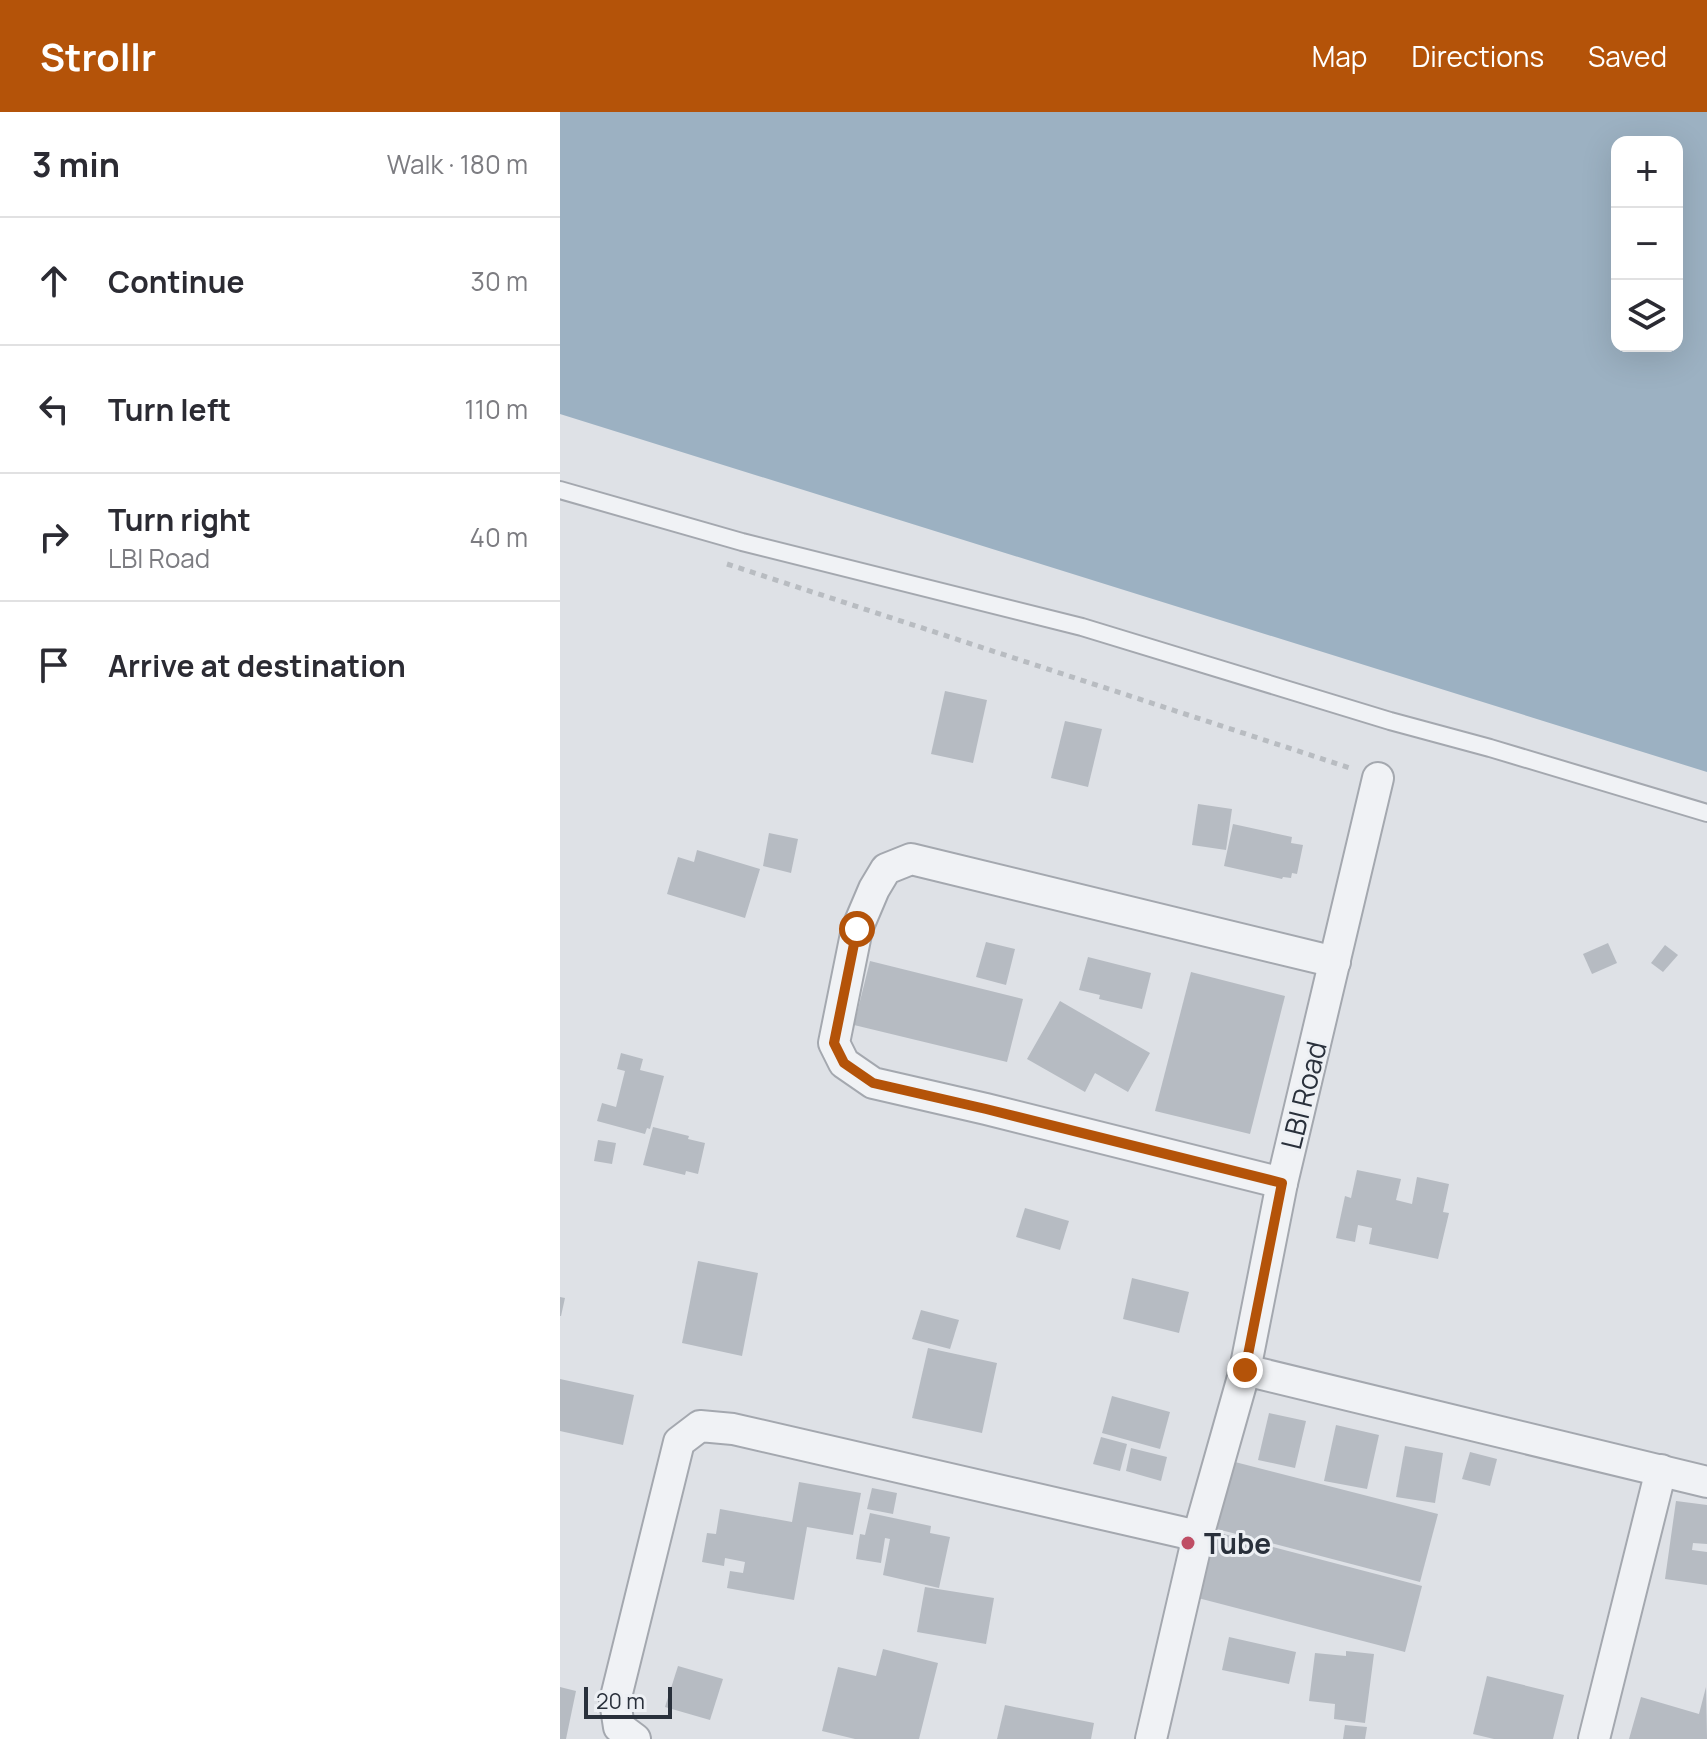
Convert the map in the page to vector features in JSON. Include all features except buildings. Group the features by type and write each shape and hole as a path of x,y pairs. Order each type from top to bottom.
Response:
{"street":[{"name":"LBI Road","path":"1151,1739 1198,1536 1245,1370 1282,1183 1378,778"},
{"path":"1282,1183 873,1083 844,1063 834,1043 857,929 886,869 911,859 1335,962"},
{"path":"1245,1370 1707,1482"},
{"path":"635,1739 619,1727 615,1701 679,1442 700,1426 733,1429 1198,1536"},
{"path":"1594,1739 1661,1470"}],"lane":[{"path":"560,490 742,542 1082,627 1707,813"}],"path":[{"path":"726,564 1378,778"}],"water":[{"path":"560,112 1707,112 1707,772 560,414"}],"place":[{"name":"Tube","path":"1188,1543"}],"route":[{"path":"857,929 834,1043 844,1063 873,1083 1282,1183 1245,1370"}]}
